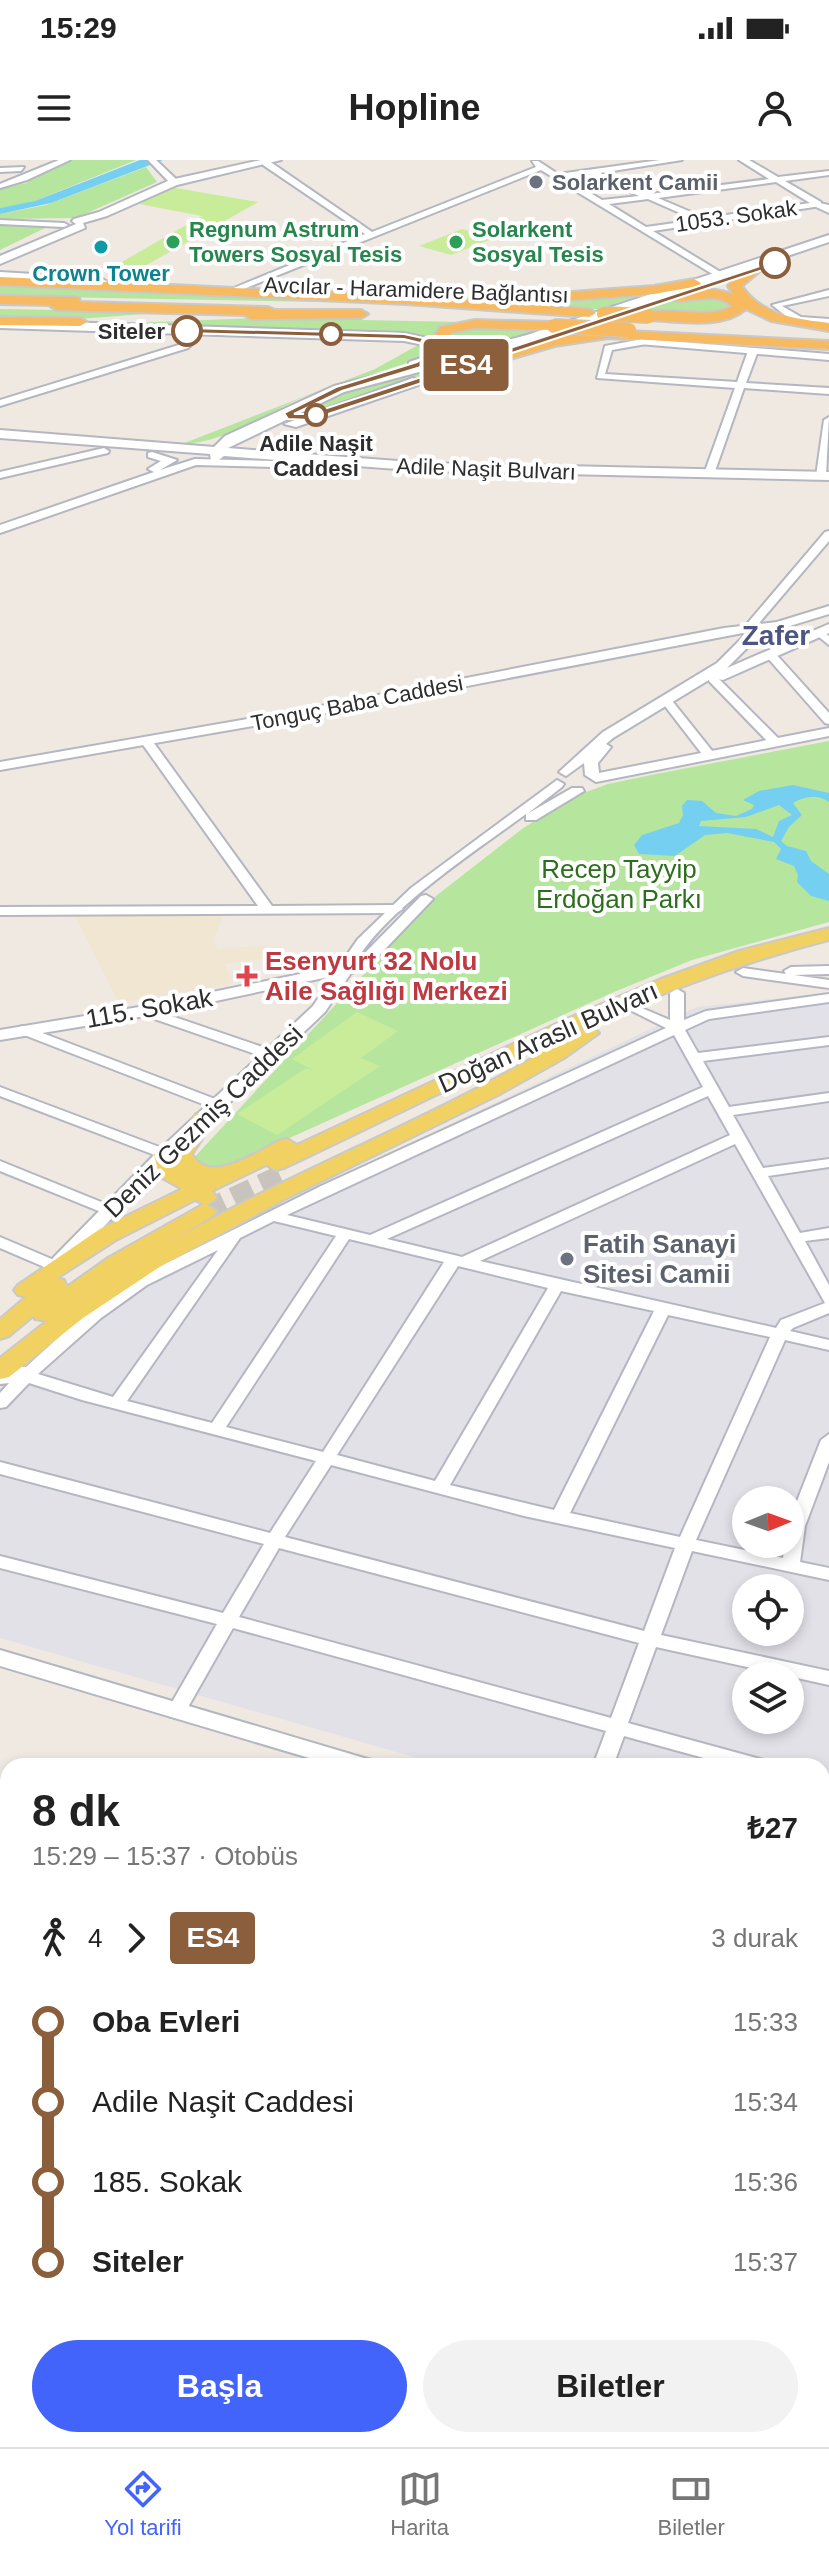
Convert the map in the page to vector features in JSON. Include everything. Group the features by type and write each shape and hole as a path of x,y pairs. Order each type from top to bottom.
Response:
{"highway":[{"path":"753,271 740,278 735,286 762,312 781,321 829,330"},
{"path":"0,278 406,300 829,330"},
{"path":"406,300 558,297 654,290 694,283"},
{"path":"649,316 717,317 733,313 740,307 734,299 708,294 656,301"},
{"name":"Avcılar - Haramidere Bağlantısı","path":"0,302 563,325"},
{"name":"Avcılar - Haramidere Bağlantısı","path":"0,302 361,314 563,325"},
{"path":"0,323 361,314"},
{"path":"531,338 478,348 451,344 441,337 445,330 468,324 829,330"},
{"path":"628,325 725,332 829,330"},
{"path":"441,374 554,342 608,334 829,345"}],"main road":[{"path":"2,261 53,238 73,224 174,182 271,161"},
{"path":"248,455 238,451 238,445 310,417 441,374 563,325 829,238"},
{"path":"154,451 201,448 234,438 339,389 471,356 563,325 753,271 829,244"},
{"path":"0,323 404,337 423,341 435,351 432,358 397,373"},
{"path":"293,409 289,413 292,417 310,417"},
{"name":"Adile Naşit Bulvarı","path":"0,434 274,464 498,479 826,479"},
{"path":"218,456 234,438"},
{"name":"Adile Naşit Bulvarı","path":"0,443 104,451 154,451"},
{"name":"Adile Naşit Bulvarı","path":"218,456 248,455 489,471 826,479"},
{"name":"Doğan Araslı Bulvarı","path":"582,1027 746,955 829,934"},
{"name":"Doğan Araslı Bulvarı","path":"582,1027 637,1010 677,993 829,948"},
{"path":"8,1367 84,1284 238,1169 466,1064 582,1027"},
{"path":"8,1367 130,1274 239,1213 283,1176 496,1089 542,1064 582,1027"},
{"path":"211,1112 181,1154 183,1161 196,1172 265,1164 282,1172 289,1181 289,1187 283,1176"},
{"path":"165,1154 167,1171 199,1198 220,1210 239,1213"},
{"path":"0,1312 55,1266 141,1216 199,1198"},
{"path":"0,1331 62,1281 199,1198"}],"street":[{"path":"0,170 23,169 66,160"},
{"path":"152,160 174,182"},
{"path":"530,160 719,275"},
{"path":"557,176 678,160"},
{"path":"743,160 825,206"},
{"path":"271,161 370,234"},
{"path":"228,292 542,167"},
{"path":"1,186 20,182 23,169"},
{"path":"591,172 706,221"},
{"path":"601,203 829,173"},
{"name":"1053. Sokak","path":"644,230 825,206"},
{"path":"0,222 73,224"},
{"path":"829,293 776,305 786,315 829,330"},
{"path":"0,403 185,346 193,338 187,331"},
{"path":"829,357 643,342 608,348 600,376 829,391"},
{"path":"709,474 753,351"},
{"path":"826,479 829,420"},
{"path":"0,475 104,451"},
{"path":"0,522 171,461 154,451"},
{"path":"0,529 195,462 274,464"},
{"path":"749,633 829,534"},
{"path":"749,633 825,613"},
{"name":"Tonguç Baba Caddesi","path":"0,766 147,742 713,634 749,633 759,647 776,651"},
{"name":"Deniz Gezmiş Caddesi","path":"55,1266 165,1154 319,1009 346,971 349,961 396,909 446,863 506,824 608,735 722,666 749,633"},
{"path":"594,776 591,763 600,750 669,704 713,679 776,651 826,634"},
{"path":"776,651 829,720"},
{"path":"713,679 774,741"},
{"path":"669,704 709,755"},
{"path":"577,791 565,789 562,778 594,776 829,732"},
{"path":"147,742 268,910"},
{"name":"Deniz Gezmiş Caddesi","path":"346,971 361,966 412,911 459,868 542,810 577,791 594,787 594,776"},
{"path":"0,911 396,909"},
{"path":"743,972 829,970"},
{"name":"115. Sokak","path":"0,1035 145,1011 346,971"},
{"path":"743,972 829,984"},
{"path":"677,993 677,1028 829,1299"},
{"path":"0,1403 8,1367 141,1282 326,1189 706,1015 829,998"},
{"path":"637,1010 677,1028"},
{"path":"145,1011 272,1055"},
{"path":"24,1030 211,1112"},
{"path":"694,1058 829,1041"},
{"path":"371,1240 711,1089"},
{"path":"0,1091 165,1154"},
{"path":"724,1112 829,1097"},
{"path":"176,1711 274,1541 459,1262 738,1137"},
{"path":"760,1173 829,1163"},
{"path":"0,1166 111,1211"},
{"path":"273,1216 557,1285 829,1345"},
{"path":"796,1238 829,1233"},
{"path":"216,1429 344,1235"},
{"path":"118,1402 233,1237"},
{"path":"0,1242 55,1266"},
{"path":"439,1488 557,1285"},
{"path":"606,1758 685,1545 779,1336 787,1324 829,1307"},
{"path":"559,1517 663,1309"},
{"path":"8,1367 118,1402 439,1488 685,1545 829,1574"},
{"path":"791,1564 796,1526 829,1440"},
{"path":"0,1468 649,1639 829,1678"},
{"path":"0,1562 230,1621 730,1758"},
{"path":"0,1658 337,1758"}],"shaded area":[{"path":"224,913 213,941 218,949 264,946 269,958 224,964 234,983 119,1003 75,916"},
{"path":"829,993 829,1758 417,1758 0,1638 0,1383 95,1301 228,1225 284,1203 697,1007"}],"green space":[{"path":"69,160 136,160 30,203 0,208 0,188 27,183 31,176"},
{"path":"146,167 157,182 76,218 0,219 0,214 46,205"},
{"name":"Regnum Astrum Towers Sosyal Tesis","path":"170,187 258,202 143,267 151,270 138,277 106,271 202,216 139,204"},
{"path":"0,225 49,226 0,250"},
{"name":"Solarkent Sosyal Tesis","path":"462,229 494,238 451,255 419,246"},
{"path":"0,283 439,303 514,311 426,307 424,304 0,296"},
{"path":"649,293 616,303 611,308 634,312 497,301"},
{"path":"708,295 731,301 734,308 719,314 636,312 676,300"},
{"path":"0,309 170,312 78,319 0,319"},
{"path":"256,318 463,322 438,332 469,351 442,358 438,357 441,350 427,338 395,333 107,324"},
{"path":"461,327 552,329 489,343 448,337 449,331"},
{"path":"420,344 425,350 424,355 415,360 309,395 215,438 182,444 375,369"},
{"path":"472,360 305,415 295,414 334,395 380,379"},
{"name":"Recep Tayyip Erdoğan Parkı","path":"829,741 829,922 692,960 232,1164 206,1170 191,1161 436,896 522,829 570,798 608,784"},
{"path":"357,1012 398,1031 361,1058 380,1066 277,1135 237,1114 306,1068 315,1071 292,1059"}],"water":[{"path":"140,160 163,160 51,203 0,214 0,208 35,201"},
{"path":"793,785 829,793 829,802 811,797 793,803 802,815 789,827 781,841 787,846 806,851 811,861 829,874 829,901 811,896 797,882 794,866 776,859 781,849 774,842 727,833 705,835 675,856 639,854 634,845 642,835 679,823 683,815 682,806 687,800 702,801 716,813 736,816 752,809 754,805 743,800 759,791","holes":["779,805 792,815 779,821 773,837 756,829 699,826 701,821 746,817"]}],"tunnel":[{"path":"205,1211 288,1172"}],"bus line":[{"name":"ES4","path":"187,331 404,337 423,341 435,351 432,358 420,364 339,389 289,413 292,417 302,418 775,263"}],"place":[{"name":"Solarkent Camii","path":"536,182"},
{"name":"Regnum Astrum Towers Sosyal Tesis","path":"173,242"},
{"name":"Solarkent Sosyal Tesis","path":"456,242"},
{"name":"Crown Tower","path":"101,247"},
{"name":"Siteler","path":"187,331"},
{"name":"Adile Naşit Caddesi","path":"316,415"},
{"name":"Esenyurt 32 Nolu Aile Sağlığı Merkezi","path":"247,976"},
{"name":"Fatih Sanayi Sitesi Camii","path":"567,1259"}],"district":[{"name":"Zafer","path":"776,635"}]}
